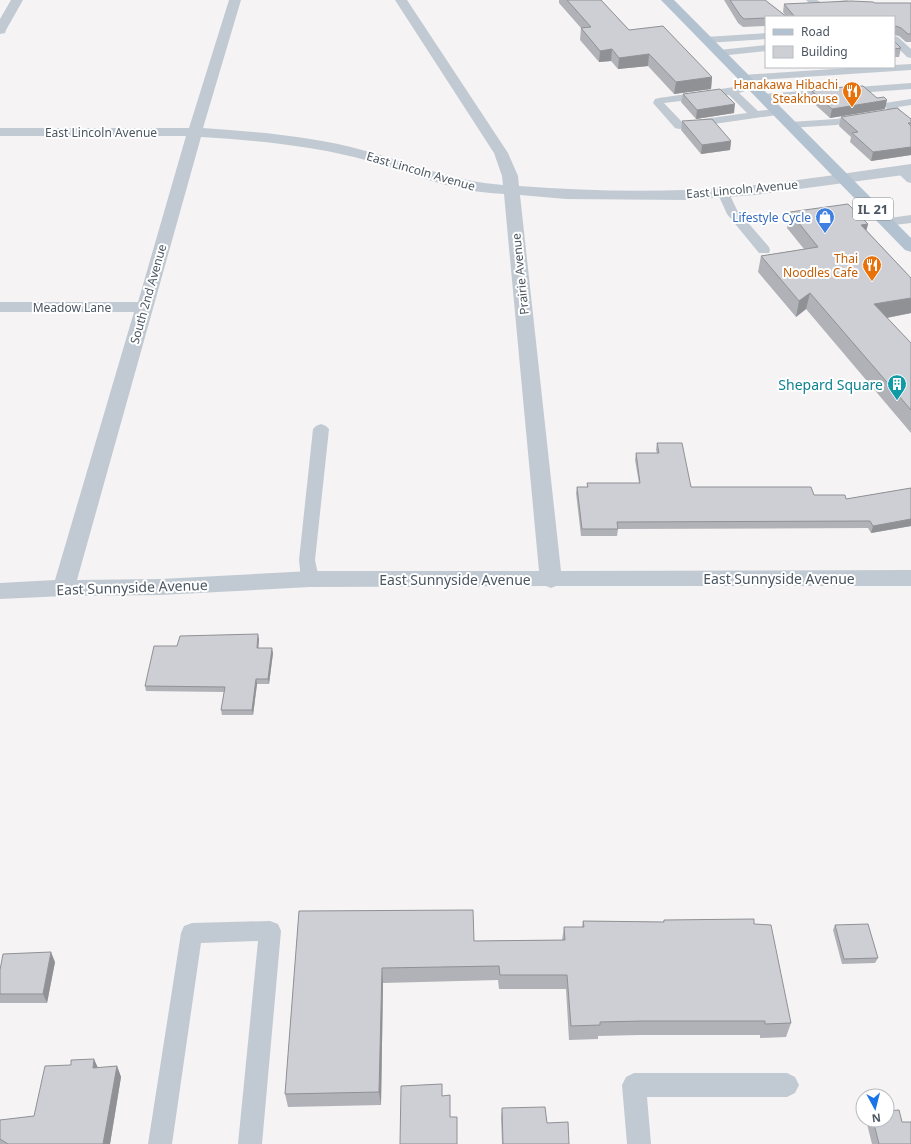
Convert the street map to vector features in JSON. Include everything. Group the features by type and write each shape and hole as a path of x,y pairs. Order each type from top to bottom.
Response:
{"main road":[{"name":"IL 21","path":"667,0 911,247"}],"street":[{"path":"0,30 17,0"},
{"name":"South 2nd Avenue","path":"64,588 144,307 235,0"},
{"name":"Prairie Avenue","path":"401,0 501,153 510,176 551,580"},
{"name":"East Lincoln Avenue","path":"0,132 195,132 258,136 313,144 358,153 455,183 483,188 566,194 685,195 755,190 843,179 908,173"},
{"name":"Meadow Lane","path":"0,307 144,307"},
{"name":"East Sunnyside Avenue","path":"0,591 64,588 161,587 310,579 551,580 911,578"}],"lane":[{"path":"811,0 818,6 845,3 842,0"},
{"path":"706,40 765,36"},
{"path":"895,40 911,55"},
{"path":"719,53 765,48"},
{"path":"743,78 911,67"},
{"path":"777,112 679,126 658,103 660,101 731,91 758,92 911,86"},
{"path":"731,91 755,115"},
{"path":"790,125 836,122 897,112 889,105 911,102"},
{"path":"723,192 731,211 764,250"},
{"path":"886,222 911,219"},
{"path":"310,579 307,560 321,428"},
{"path":"160,1144 192,933 270,931 250,1144"},
{"path":"638,1144 634,1085 787,1085"}],"building":[{"path":"567,0 601,0 629,30 663,26 712,77 676,82 649,54 619,58 612,49 600,51 581,28 591,27"},
{"path":"730,0 765,0 786,16 765,16 765,18 744,19"},
{"path":"851,1 911,3 911,34 908,34 901,28 895,27 895,16 794,16 784,4"},
{"path":"895,42 901,48 895,49"},
{"path":"863,86 877,98 884,97 887,100 832,109 812,91 815,90 814,89"},
{"path":"720,89 735,104 697,110 683,94"},
{"path":"897,108 911,119 911,123 908,123 911,126 911,147 873,152 852,133 858,132 841,117"},
{"path":"712,119 731,141 702,145 682,121"},
{"path":"848,204 868,224 861,225 911,278 911,298 874,304 911,343 911,410 810,293 799,301 761,256 818,247 790,212"},
{"path":"657,443 682,443 691,487 811,487 814,495 845,495 846,499 911,488 911,519 873,526 870,521 617,522 618,529 582,529 577,487 588,487 587,483 640,483 636,453 659,453"},
{"path":"258,634 257,648 272,648 268,679 256,679 252,710 221,710 225,687 145,686 154,646 177,646 180,636"},
{"path":"473,910 474,941 565,940 564,927 584,927 583,921 664,922 664,920 754,919 754,924 771,925 791,1023 765,1024 765,1021 642,1021 600,1022 600,1025 571,1026 567,975 500,975 499,966 382,968 379,1092 285,1094 299,911"},
{"path":"868,924 878,958 844,959 835,925"},
{"path":"51,952 43,994 0,994 0,970 3,954"},
{"path":"94,1059 93,1068 117,1066 103,1144 8,1144 0,1139 0,1120 34,1116 45,1066 71,1065 71,1060"},
{"path":"442,1084 442,1096 450,1095 450,1117 457,1117 457,1144 400,1144 401,1086"},
{"path":"545,1107 547,1123 568,1122 569,1144 503,1144 502,1108"},
{"path":"895,1110 899,1110 902,1122 911,1122 911,1144 879,1144 875,1128 895,1128"}],"place":[{"name":"Hanakawa Hibachi Steakhouse","path":"852,108"},
{"name":"Lifestyle Cycle","path":"825,234"},
{"name":"Thai Noodles Cafe","path":"872,282"},
{"name":"Shepard Square","path":"897,401"}]}
